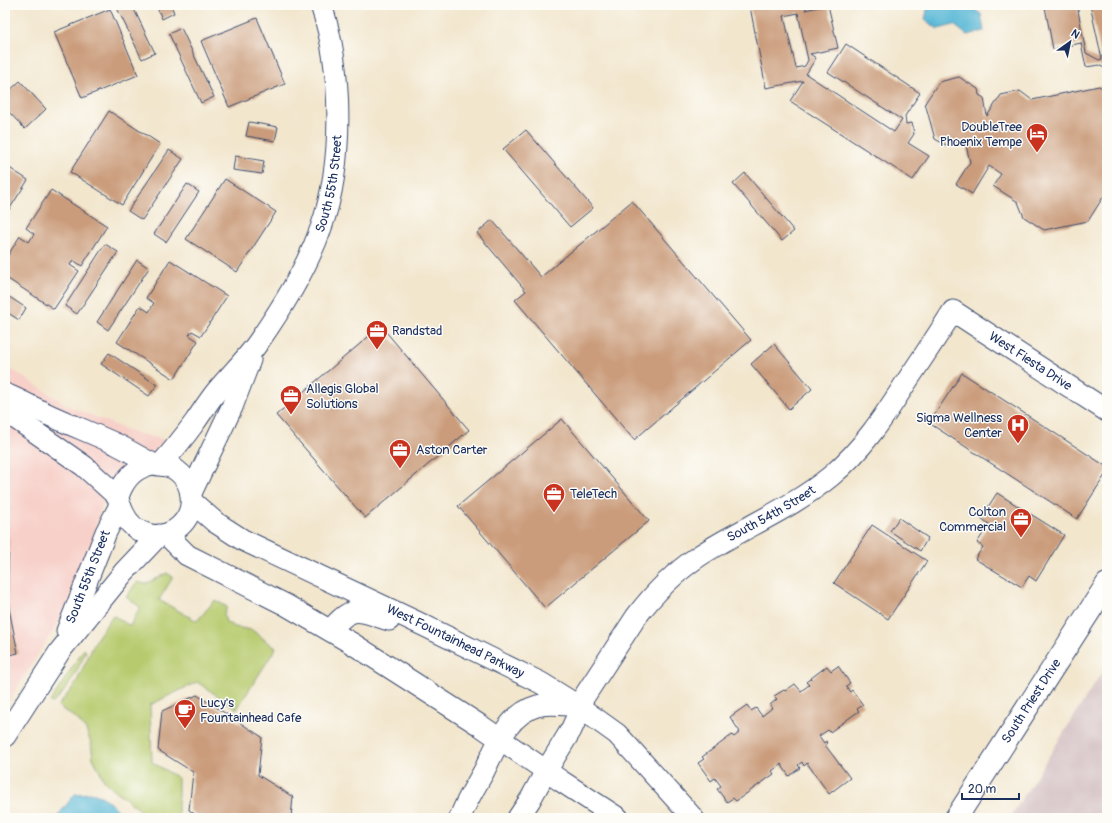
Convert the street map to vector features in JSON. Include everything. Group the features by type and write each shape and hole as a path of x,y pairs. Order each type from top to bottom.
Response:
{"main road":[{"name":"South Priest Drive","path":"956,818 1107,584"}],"street":[{"name":"South 55th Street","path":"157,464 195,422 215,393 256,346 308,262 321,228 331,192 337,143 338,101 333,54 322,5"},
{"name":"West Fiesta Drive","path":"954,311 1107,412"},
{"name":"South 54th Street","path":"578,706 636,616 658,590 671,578 699,557 806,495 832,475 867,441 954,311"},
{"name":"South 55th Street","path":"191,497 232,407 256,346"},
{"path":"5,394 157,464 168,466 181,474 190,487 191,497 191,509 184,522 173,531 162,535 150,535 141,532 133,527 127,520 119,501 84,466 5,411"},
{"path":"119,501 126,480 131,474 138,469 157,464"},
{"name":"West Fountainhead Parkway","path":"191,497 215,522 243,540 541,682 617,734 693,818"},
{"name":"South 55th Street","path":"60,650 119,501"},
{"name":"South 55th Street","path":"5,736 60,650 124,572 162,535"},
{"path":"162,535 187,555 286,605 331,630 378,659 618,818"},
{"path":"331,630 350,612 358,611 395,622 425,626"},
{"path":"460,818 499,739 516,718 529,709 537,706 556,704 578,706 576,719 571,730 518,818"}],"shaded area":[{"path":"5,365 68,406 132,432 166,440 103,502 83,572 62,616 5,708"},
{"path":"1107,664 1107,818 1010,818"}],"green space":[{"path":"167,573 173,577 159,600 197,621 215,600 227,607 224,615 226,622 235,627 252,630 276,648 237,709 197,682 150,705 152,762 178,778 178,815 182,818 150,818 105,782 93,758 91,743 86,730 78,720 58,706 76,683 97,638 111,618 114,616 130,626 140,607 126,597 137,582 146,584"},
{"path":"84,649 86,651 64,692 53,703 50,702"}],"water":[{"path":"928,5 967,5 981,14 984,31 967,35 954,25 938,29 925,20"},
{"path":"92,793 103,797 127,818 56,818 75,794"}],"building":[{"path":"132,5 155,53 142,59 116,6"},
{"path":"156,5 171,5 174,13 162,19"},
{"name":"DoubleTree Phoenix Tempe","path":"758,5 793,5 796,8 808,5 805,10 828,5 838,48 810,54 816,58 806,74 894,132 902,120 828,72 846,44 920,93 905,116 906,124 912,123 914,134 908,143 929,156 913,180 790,101 803,81 766,88 750,7","holes":["798,13 808,60 805,66 796,68 784,16"]},
{"path":"1056,5 1077,5 1086,53 1099,60 1102,59 1090,5 1107,5 1107,70 1099,65 1086,67 1081,43 1053,49 1045,7"},
{"path":"110,9 138,75 82,98 54,32"},
{"path":"257,18 285,84 229,107 201,41"},
{"path":"181,28 214,97 201,103 169,34"},
{"name":"DoubleTree Phoenix Tempe","path":"959,77 978,89 979,95 984,98 987,116 1001,95 1020,91 1032,100 1099,86 1102,88 1107,79 1107,191 1088,221 1044,230 1024,217 1018,202 993,186 1001,174 989,166 972,194 956,184 970,162 965,141 946,145 935,139 925,103 939,82"},
{"path":"20,81 46,109 25,129 5,108 5,95"},
{"path":"109,111 160,144 122,205 70,172"},
{"path":"249,122 278,127 275,141 246,136"},
{"path":"526,130 593,208 570,227 503,149"},
{"path":"169,150 183,159 142,220 128,211"},
{"path":"235,156 264,161 262,174 233,170"},
{"path":"5,165 28,180 5,216"},
{"path":"745,173 794,231 782,241 733,184"},
{"path":"225,179 276,212 237,272 186,239"},
{"path":"187,184 199,192 166,242 154,234"},
{"path":"51,190 107,226 82,266 73,260 70,265 79,271 54,309 5,277 5,260 20,236 29,242 34,234 26,228"},
{"path":"632,201 751,340 634,440 515,300 526,291 477,233 492,220 541,277"},
{"path":"105,244 118,252 77,314 65,306"},
{"path":"137,260 149,268 108,330 97,322"},
{"path":"170,260 227,296 201,336 192,331 189,335 198,341 174,379 117,342 140,306 149,312 154,303 146,298"},
{"path":"5,294 26,308 19,320 5,311"},
{"path":"381,326 469,430 365,518 276,415"},
{"path":"774,344 812,389 789,409 751,364"},
{"path":"109,353 157,385 149,396 101,364"},
{"name":"Sigma Wellness Center","path":"962,373 1107,467 1107,472 1077,519 929,423"},
{"name":"TeleTech","path":"562,419 649,521 545,608 458,506"},
{"name":"Colton Commercial","path":"997,493 1064,535 1036,581 1029,576 1022,587 975,559 983,547 977,543 989,524 981,518"},
{"path":"899,518 928,538 920,551 890,531"},
{"path":"872,525 927,561 888,619 834,583"},
{"path":"5,530 9,540 7,599 18,653 5,656"},
{"path":"827,666 831,671 838,666 850,683 846,686 850,692 852,690 863,705 857,709 859,711 830,732 828,730 819,736 824,743 826,741 827,744 825,745 850,778 829,794 807,763 804,766 802,762 798,765 800,768 789,776 781,764 772,771 774,774 736,801 733,798 727,802 717,789 721,786 715,778 711,781 698,763 704,759 702,757 732,735 734,737 740,732 730,717 747,705 751,711 756,708 762,716 772,708 770,705 777,699 774,696 795,684 801,691 809,685 806,682"},
{"path":"197,695 262,737 258,775 293,797 291,818 200,818 189,810 193,772 158,750 162,711"}],"place":[{"name":"DoubleTree Phoenix Tempe","path":"1037,154"},
{"name":"Randstad","path":"377,350"},
{"name":"Allegis Global Solutions","path":"291,416"},
{"name":"Sigma Wellness Center","path":"1018,444"},
{"name":"Aston Carter","path":"400,470"},
{"name":"TeleTech","path":"554,514"},
{"name":"Colton Commercial","path":"1021,538"},
{"name":"Lucy's Fountainhead Cafe","path":"185,730"}]}
